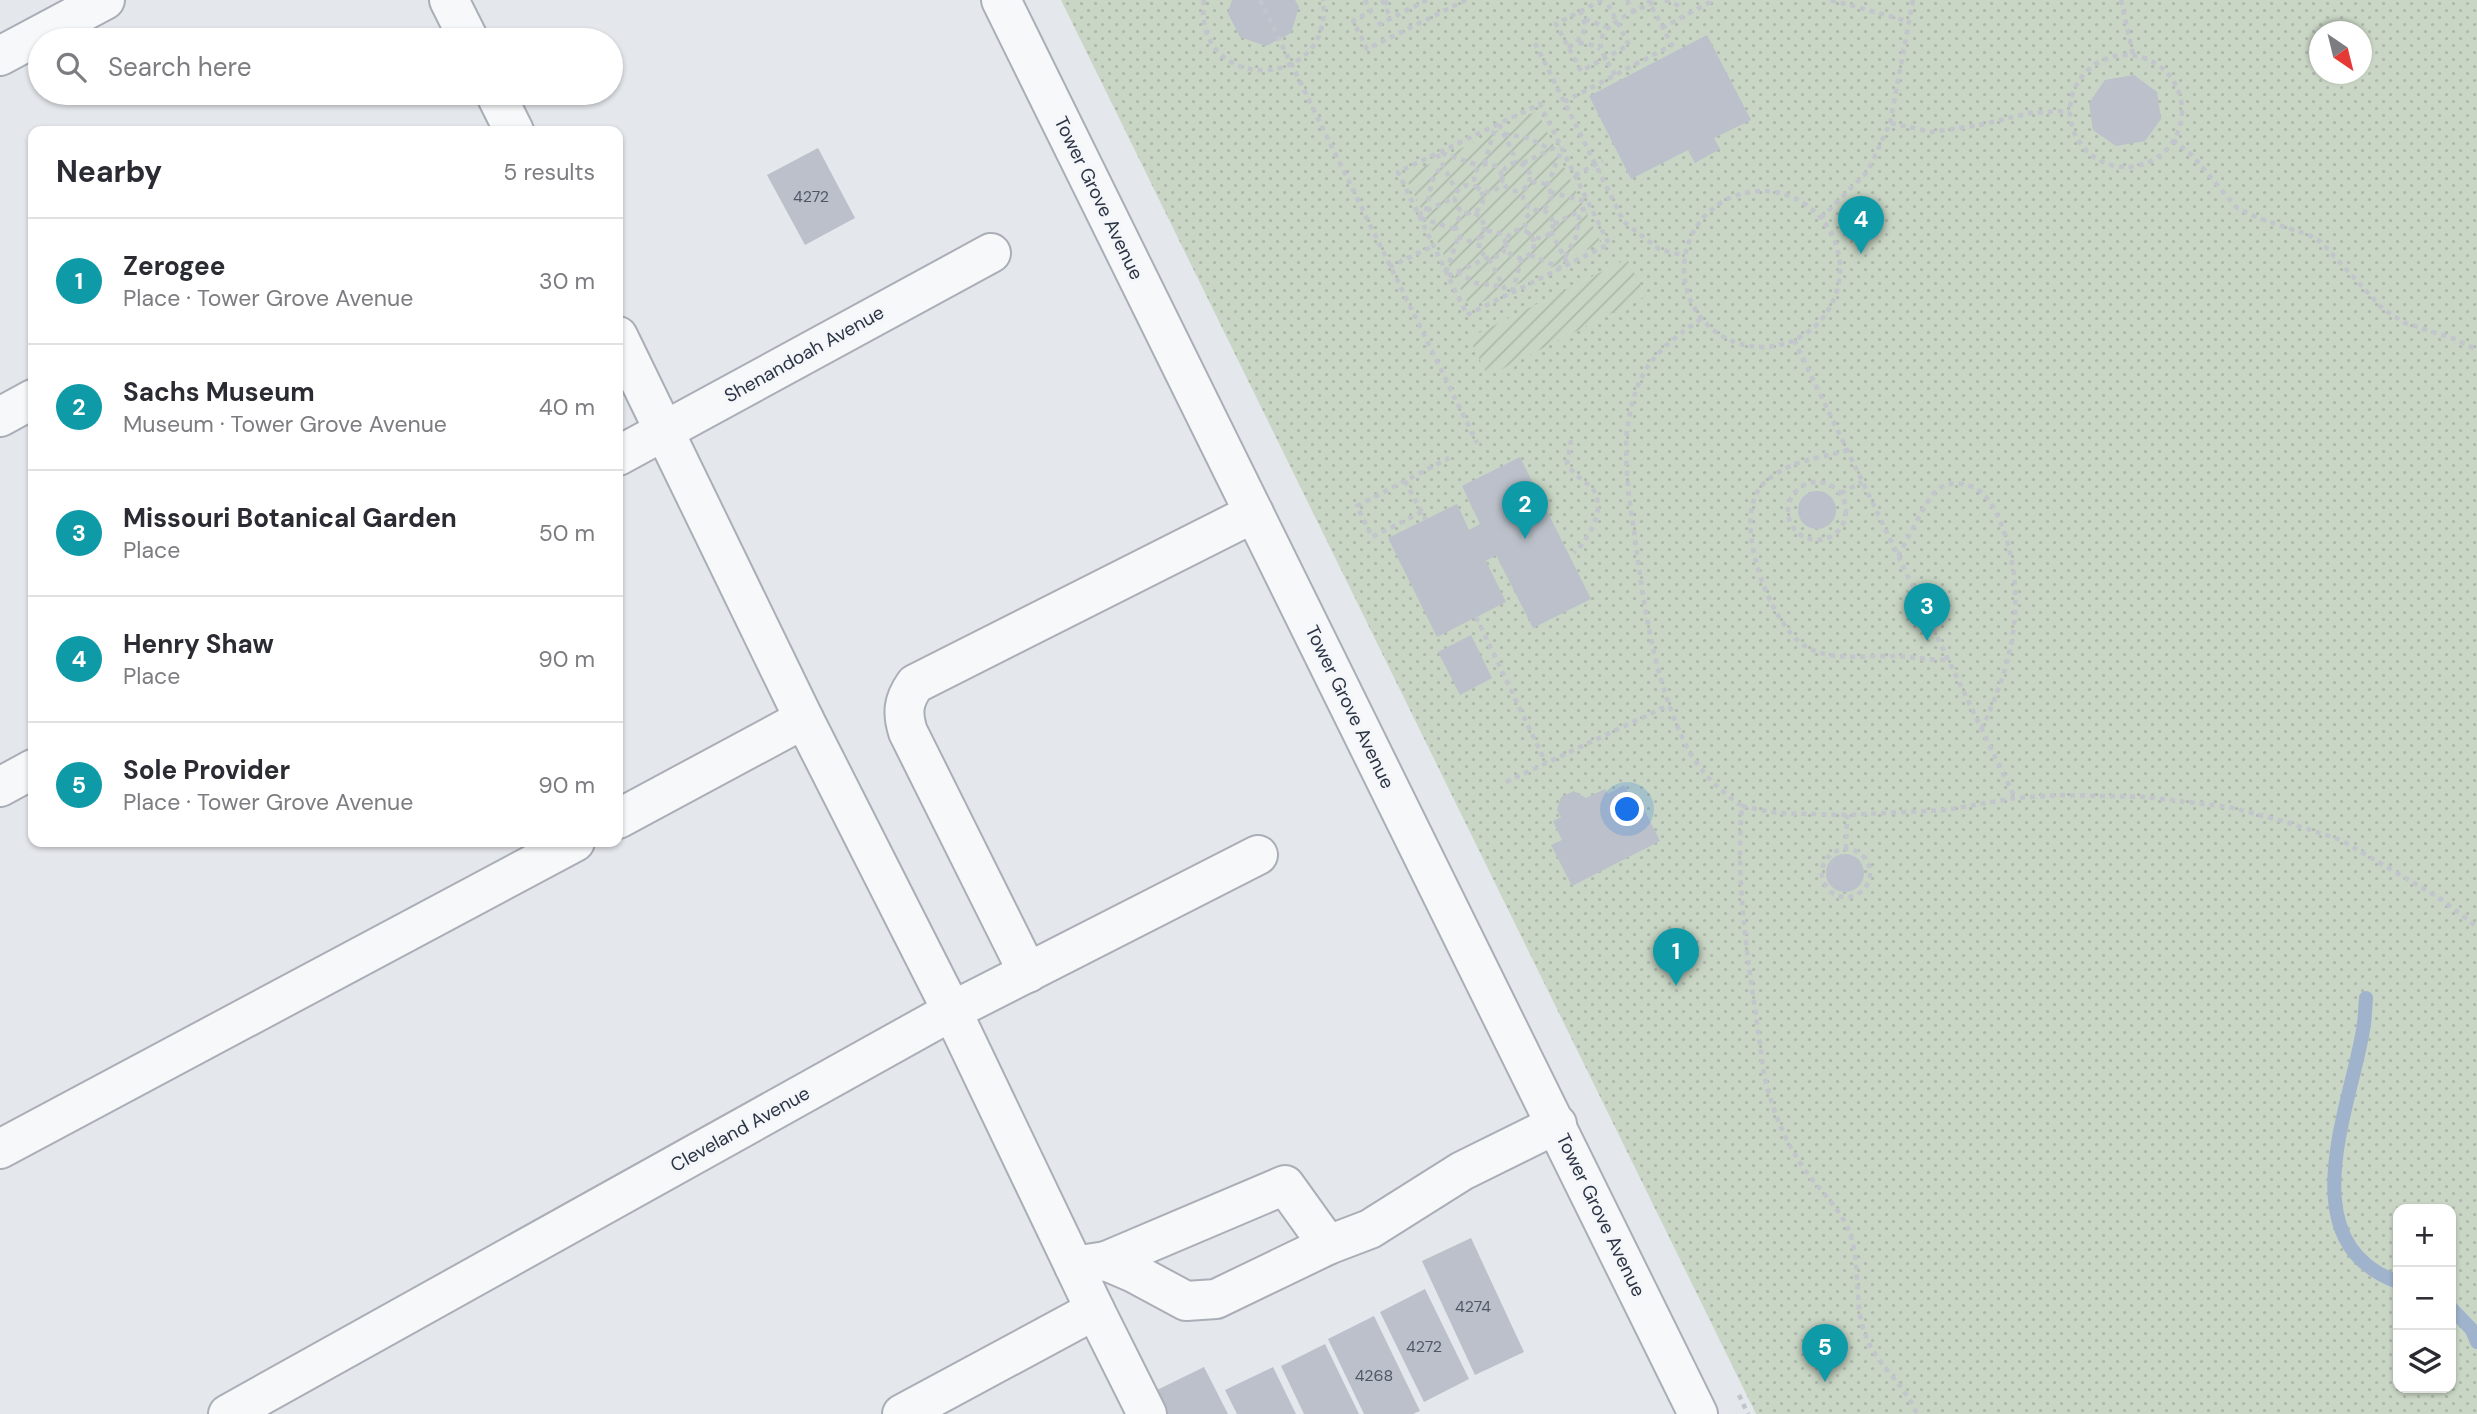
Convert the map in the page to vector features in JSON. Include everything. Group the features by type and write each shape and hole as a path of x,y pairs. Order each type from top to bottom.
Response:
{"street":[{"path":"52,28 105,0"},
{"path":"449,0 463,28"},
{"name":"Tower Grove Avenue","path":"1001,0 1698,1414"},
{"path":"0,56 28,41"},
{"path":"501,105 512,126"},
{"name":"Shenandoah Avenue","path":"623,453 990,253"},
{"path":"623,346 804,719 952,1012 1090,1264 1095,1310 1147,1414"},
{"path":"0,417 28,402"},
{"path":"1028,973 908,732 903,715 906,697 915,684 1254,513"},
{"path":"623,816 804,719"},
{"path":"0,787 28,772"},
{"path":"0,1149 566,847"},
{"name":"Cleveland Avenue","path":"228,1414 952,1012 1258,855"},
{"path":"1090,1264 1134,1273 1186,1301 1216,1299 1328,1245 1370,1229 1462,1171 1557,1125"},
{"path":"1090,1264 1285,1185 1328,1245"},
{"path":"902,1414 1095,1310"}],"path":[{"path":"1203,0 1205,30 1214,46 1228,60 1254,71 1273,70 1292,64 1302,57 1315,42 1322,21 1323,0"},
{"path":"1259,0 1477,443"},
{"path":"1365,0 1371,11 1353,21 1367,49 1466,0"},
{"path":"1391,18 1383,2 1392,0"},
{"path":"1378,25 1427,0"},
{"path":"1604,0 1629,45 1581,71 1556,24 1604,0"},
{"path":"1627,0 1634,12"},
{"path":"1584,19 1607,26 1649,2 1658,0"},
{"path":"1665,0 1676,2 1682,7"},
{"path":"1681,0 1686,15"},
{"path":"1662,28 1710,2 1709,0"},
{"path":"1831,0 1907,21"},
{"path":"1821,218 1868,171 1890,123 1913,0"},
{"path":"2121,0 2133,55"},
{"path":"1564,102 1672,46 1649,2"},
{"path":"1578,43 1583,34 1584,19 1580,11"},
{"path":"1601,50 1601,40 1607,26"},
{"path":"1535,43 1624,222 1659,249 1685,256"},
{"path":"1568,47 1578,43 1592,44 1601,50 1615,75"},
{"path":"2133,55 2154,62 2170,75 2178,89 2182,116 2173,141 2164,152 2140,165 2120,167 2095,158 2085,150 2074,133 2069,111 2074,89 2080,77 2088,70 2111,56 2133,55"},
{"path":"1540,104 1609,244 1466,315 1398,172 1498,124 1540,104"},
{"path":"1890,123 1932,132 1980,125 2030,113 2069,111"},
{"path":"1498,124 1520,163 1530,171 1530,181 1523,195 1524,202 1532,209 1548,212 1554,225"},
{"path":"1447,274 1458,233 1458,219 1480,209 1483,203 1482,193 1474,177 1482,166 1498,124"},
{"path":"1504,134 1529,138 1550,149"},
{"path":"2173,141 2192,155 2236,207 2322,242 2383,309 2405,323 2455,339 2477,350"},
{"path":"1419,216 1467,185 1483,192 1492,192 1500,185 1506,167 1561,147"},
{"path":"1419,216 1468,240 1477,240 1487,231 1496,231 1501,233 1512,256 1522,258 1529,255 1535,245 1525,226 1527,216 1549,203 1549,189 1561,147"},
{"path":"1439,153 1456,194 1458,207 1464,212 1479,215 1485,224 1479,250 1488,258 1510,294"},
{"path":"1439,153 1482,166 1497,167 1510,189 1520,190 1538,181 1549,189 1589,204"},
{"path":"1575,175 1603,161"},
{"path":"1426,211 1432,181 1442,164"},
{"path":"1769,191 1792,196 1821,218 1832,235 1839,257 1838,286 1834,299 1821,319 1806,334 1766,347 1736,343 1722,337 1701,319 1687,293 1684,278 1685,256 1692,232 1710,210 1727,199 1746,192 1769,191"},
{"path":"1447,274 1500,256 1508,237 1513,233 1521,230 1543,237 1554,225 1589,204"},
{"path":"1565,257 1576,237 1580,211"},
{"path":"1551,231 1568,265"},
{"path":"1389,267 1433,246"},
{"path":"1529,255 1562,268"},
{"path":"1510,294 1522,258"},
{"path":"1456,272 1476,283 1504,288"},
{"path":"1701,319 1672,339 1651,361 1639,384 1627,430 1629,486 1639,567 1658,663 1683,740 1717,789 1742,806 1777,813 1846,816 1944,810 2015,797 2062,795 2146,797 2229,807 2340,840 2441,899 2477,927"},
{"path":"1794,340 2015,797"},
{"path":"1571,440 1567,464 1575,476 1596,494 1598,506 1591,531 1574,553"},
{"path":"1848,450 1790,464 1762,485 1752,502 1750,518 1764,591 1791,636 1821,653 1948,660"},
{"path":"1422,512 1372,537 1357,506 1449,457"},
{"path":"1405,481 1426,520"},
{"path":"1814,481 1824,482 1841,493 1847,509 1845,520 1838,532 1831,537 1820,540 1806,538 1791,526 1788,505 1793,494 1803,485 1814,481"},
{"path":"1841,493 1862,482"},
{"path":"1898,556 1933,494 1943,485 1953,483 1976,488 1995,509 2010,549 2016,582 2015,603 2009,657 2000,690 1982,729"},
{"path":"1476,617 1546,763"},
{"path":"1506,782 1670,705"},
{"path":"1742,806 1738,846 1742,905 1764,1075 1771,1101 1781,1132 1801,1165 1843,1218 1852,1238 1859,1315 1866,1337 1875,1355 1904,1389 1917,1414"},
{"path":"1846,816 1846,849"},
{"path":"1838,849 1846,849 1862,854 1870,870 1866,886 1860,893 1846,897 1829,890 1821,873 1828,856 1838,849"}],"green space":[{"path":"1061,0 2477,0 2477,1414 1756,1414"},
{"path":"1537,111 1601,243 1470,308 1405,176"},
{"path":"1627,259 1646,296 1488,376 1469,338"}],"building":[{"path":"1232,0 1295,0 1299,7 1291,33 1266,46 1240,37 1228,13"},
{"path":"1707,35 1751,120 1714,138 1720,149 1695,163 1688,150 1631,179 1589,96"},
{"path":"2134,75 2157,92 2161,119 2145,141 2116,146 2093,130 2089,103 2105,80"},
{"path":"818,148 855,218 805,245 767,175"},
{"path":"1520,457 1591,599 1533,628 1496,555 1486,561 1506,602 1437,637 1388,538 1457,504 1469,530 1480,524 1462,486"},
{"path":"1817,491 1830,497 1836,510 1830,523 1817,529 1804,523 1798,510 1804,497"},
{"path":"1471,635 1492,678 1460,695 1438,652"},
{"path":"1624,785 1634,804 1640,801 1660,841 1572,886 1551,845 1562,840 1553,821 1561,817 1557,810 1561,797 1574,791 1586,798 1605,789 1608,794"},
{"path":"1845,854 1858,860 1864,873 1858,886 1845,892 1832,886 1826,873 1832,860"},
{"path":"1471,1238 1524,1352 1475,1375 1422,1261"},
{"path":"1425,1289 1469,1379 1424,1402 1380,1312"},
{"path":"1374,1316 1420,1411 1413,1414 1364,1414 1328,1339"},
{"path":"1325,1344 1359,1414 1304,1414 1281,1366"},
{"path":"1204,1367 1228,1414 1168,1414 1157,1390"},
{"path":"1273,1367 1296,1414 1237,1414 1225,1390"}],"waterway":[{"path":"2366,998 2363,1030 2340,1134 2335,1171 2336,1206 2345,1237 2365,1263 2393,1279"},
{"path":"2456,1313 2472,1330 2477,1342"}],"place":[{"name":"Henry Shaw","path":"1861,254"},
{"name":"Sachs Museum","path":"1525,539"},
{"name":"Missouri Botanical Garden","path":"1927,641"},
{"name":"Zerogee","path":"1676,986"},
{"name":"Sole Provider","path":"1825,1382"}]}
